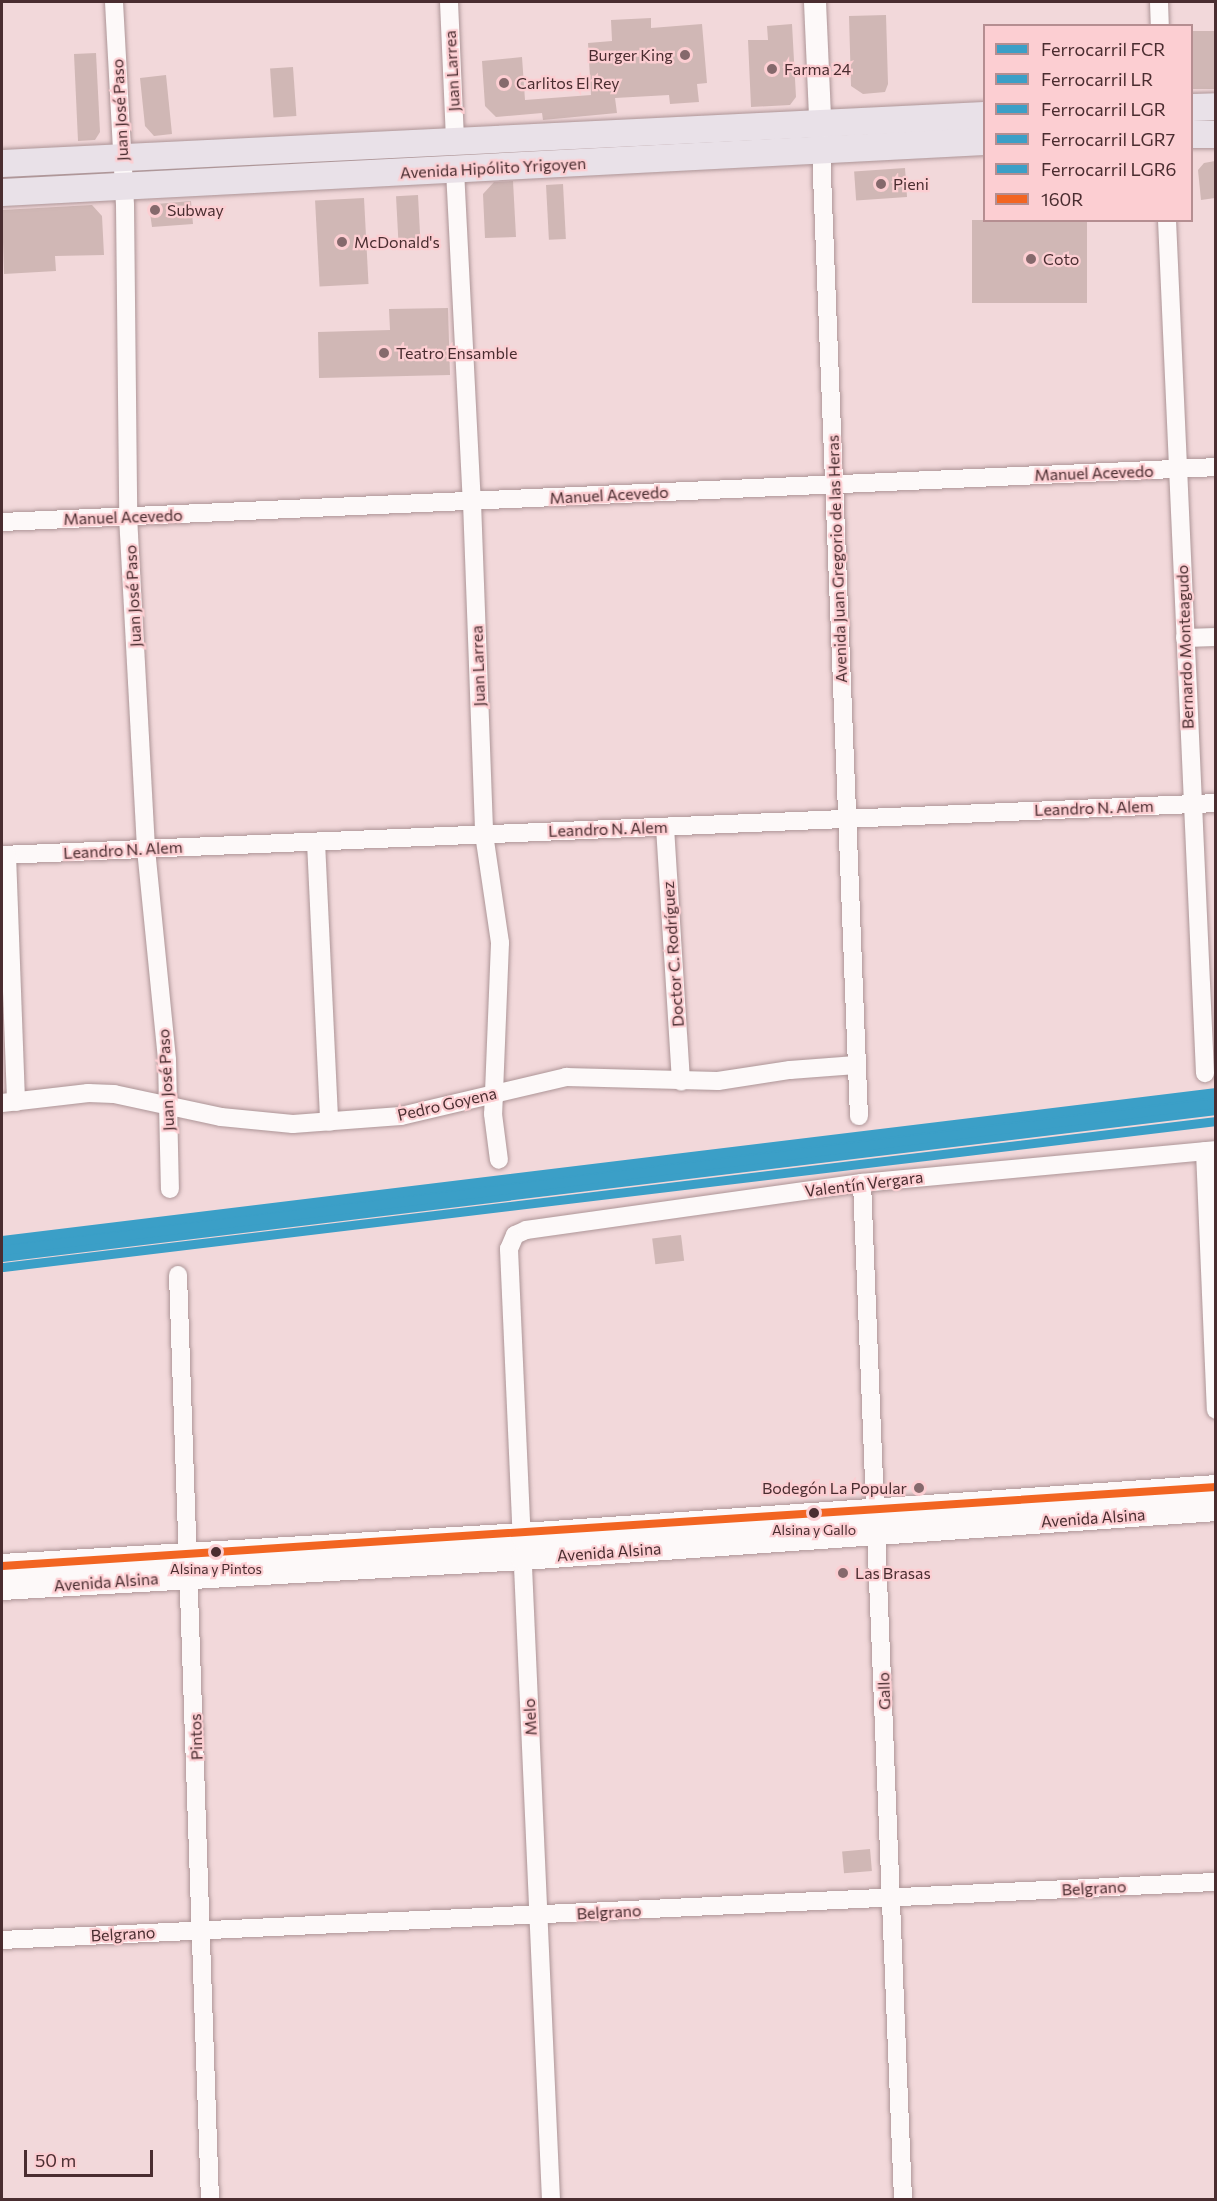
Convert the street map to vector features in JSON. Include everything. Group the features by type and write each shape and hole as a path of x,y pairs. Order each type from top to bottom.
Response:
{"main road":[{"path":"1193,107 1215,105"},
{"name":"Avenida Hipólito Yrigoyen","path":"2,163 983,115"},
{"path":"1193,134 1215,134"},
{"name":"Avenida Hipólito Yrigoyen","path":"2,192 983,141"},
{"name":"Avenida Alsina","path":"877,1522 1215,1486"},
{"name":"Avenida Alsina","path":"2,1566 188,1565 523,1547 877,1522 1215,1509"},
{"name":"Avenida Alsina","path":"2,1588 188,1565"}],"street":[{"name":"Juan José Paso","path":"114,2 124,187 128,516 146,849 170,1106 170,1189"},
{"name":"Juan Larrea","path":"449,2 455,140"},
{"name":"Avenida Juan Gregorio de las Heras","path":"815,2 859,1116"},
{"path":"1158,2 1160,24"},
{"name":"Juan Larrea","path":"455,170 472,502 484,834 501,953 494,1094 499,1160"},
{"name":"Bernardo Monteagudo","path":"1167,222 1191,804 1205,1074"},
{"name":"Manuel Acevedo","path":"2,522 1215,467"},
{"path":"1185,638 1215,637"},
{"name":"Leandro N. Alem","path":"4,855 1215,803"},
{"name":"Doctor C. Rodríguez","path":"665,827 681,1081"},
{"path":"316,842 329,1122"},
{"path":"4,855 9,1102"},
{"name":"Pedro Goyena","path":"9,1102 88,1093 252,1121 329,1122 401,1116 566,1077 718,1081 790,1070 856,1065"},
{"path":"1210,1151 1215,1410"},
{"name":"Valentín Vergara","path":"515,1235 526,1230 862,1183 1210,1151"},
{"name":"Gallo","path":"862,1183 903,2199"},
{"name":"Melo","path":"515,1235 509,1249 551,2199"},
{"name":"Pintos","path":"178,1275 210,2199"},
{"name":"Belgrano","path":"2,1940 1215,1882"}],"building":[{"path":"886,15 888,84 885,92 863,94 851,86 849,16"},
{"path":"651,18 651,28 702,24 707,83 697,84 699,102 670,104 669,95 615,98 617,113 543,120 542,113 496,117 485,106 482,61 522,57 525,100 591,95 588,43 612,41 611,20"},
{"name":"Farma 24","path":"792,24 796,97 790,105 751,107 748,40 768,40 767,26"},
{"path":"1193,31 1215,31 1215,89 1193,89"},
{"path":"96,53 100,132 95,140 78,141 74,54"},
{"path":"293,67 296,116 273,117 270,69"},
{"path":"166,75 172,134 154,136 145,126 140,78"},
{"path":"1215,161 1215,198 1201,200 1198,170 1204,163"},
{"name":"Pieni","path":"905,168 907,197 856,200 854,172"},
{"path":"513,181 516,237 485,238 483,194 494,182"},
{"path":"563,184 566,239 549,240 546,185"},
{"path":"418,195 421,249 399,250 396,196"},
{"name":"McDonald's","path":"364,198 369,284 320,286 315,201"},
{"path":"191,201 193,224 152,227 150,213 156,204"},
{"path":"92,205 102,216 104,255 55,256 56,271 4,274 2,210"},
{"name":"Coto","path":"972,220 983,220 983,222 1087,222 1087,303 972,303"},
{"name":"Teatro Ensamble","path":"448,308 450,375 319,378 318,332 390,330 389,309"},
{"path":"681,1235 684,1261 655,1264 652,1239"},
{"path":"870,1849 872,1871 844,1873 842,1851"}],"rail line":[{"name":"LGR7","path":"2,1240 1216,1092"},
{"name":"LGR","path":"2,1246 1215,1100"},
{"name":"LGR6","path":"3,1250 1216,1103"},
{"name":"FCR","path":"2,1257 1216,1110"},
{"name":"LR","path":"3,1267 1216,1121"}],"transit line":[{"name":"160R","path":"2,1566 1216,1487"}],"place":[{"name":"Burger King","path":"685,55"},
{"name":"Farma 24","path":"772,69"},
{"name":"Carlitos El Rey","path":"504,83"},
{"name":"Pieni","path":"881,184"},
{"name":"Subway","path":"155,210"},
{"name":"McDonald's","path":"342,242"},
{"name":"Coto","path":"1031,259"},
{"name":"Teatro Ensamble","path":"384,353"},
{"name":"Bodegón La Popular","path":"919,1488"},
{"name":"Alsina y Gallo","path":"814,1513"},
{"name":"Alsina y Pintos","path":"216,1552"},
{"name":"Las Brasas","path":"843,1573"}]}
